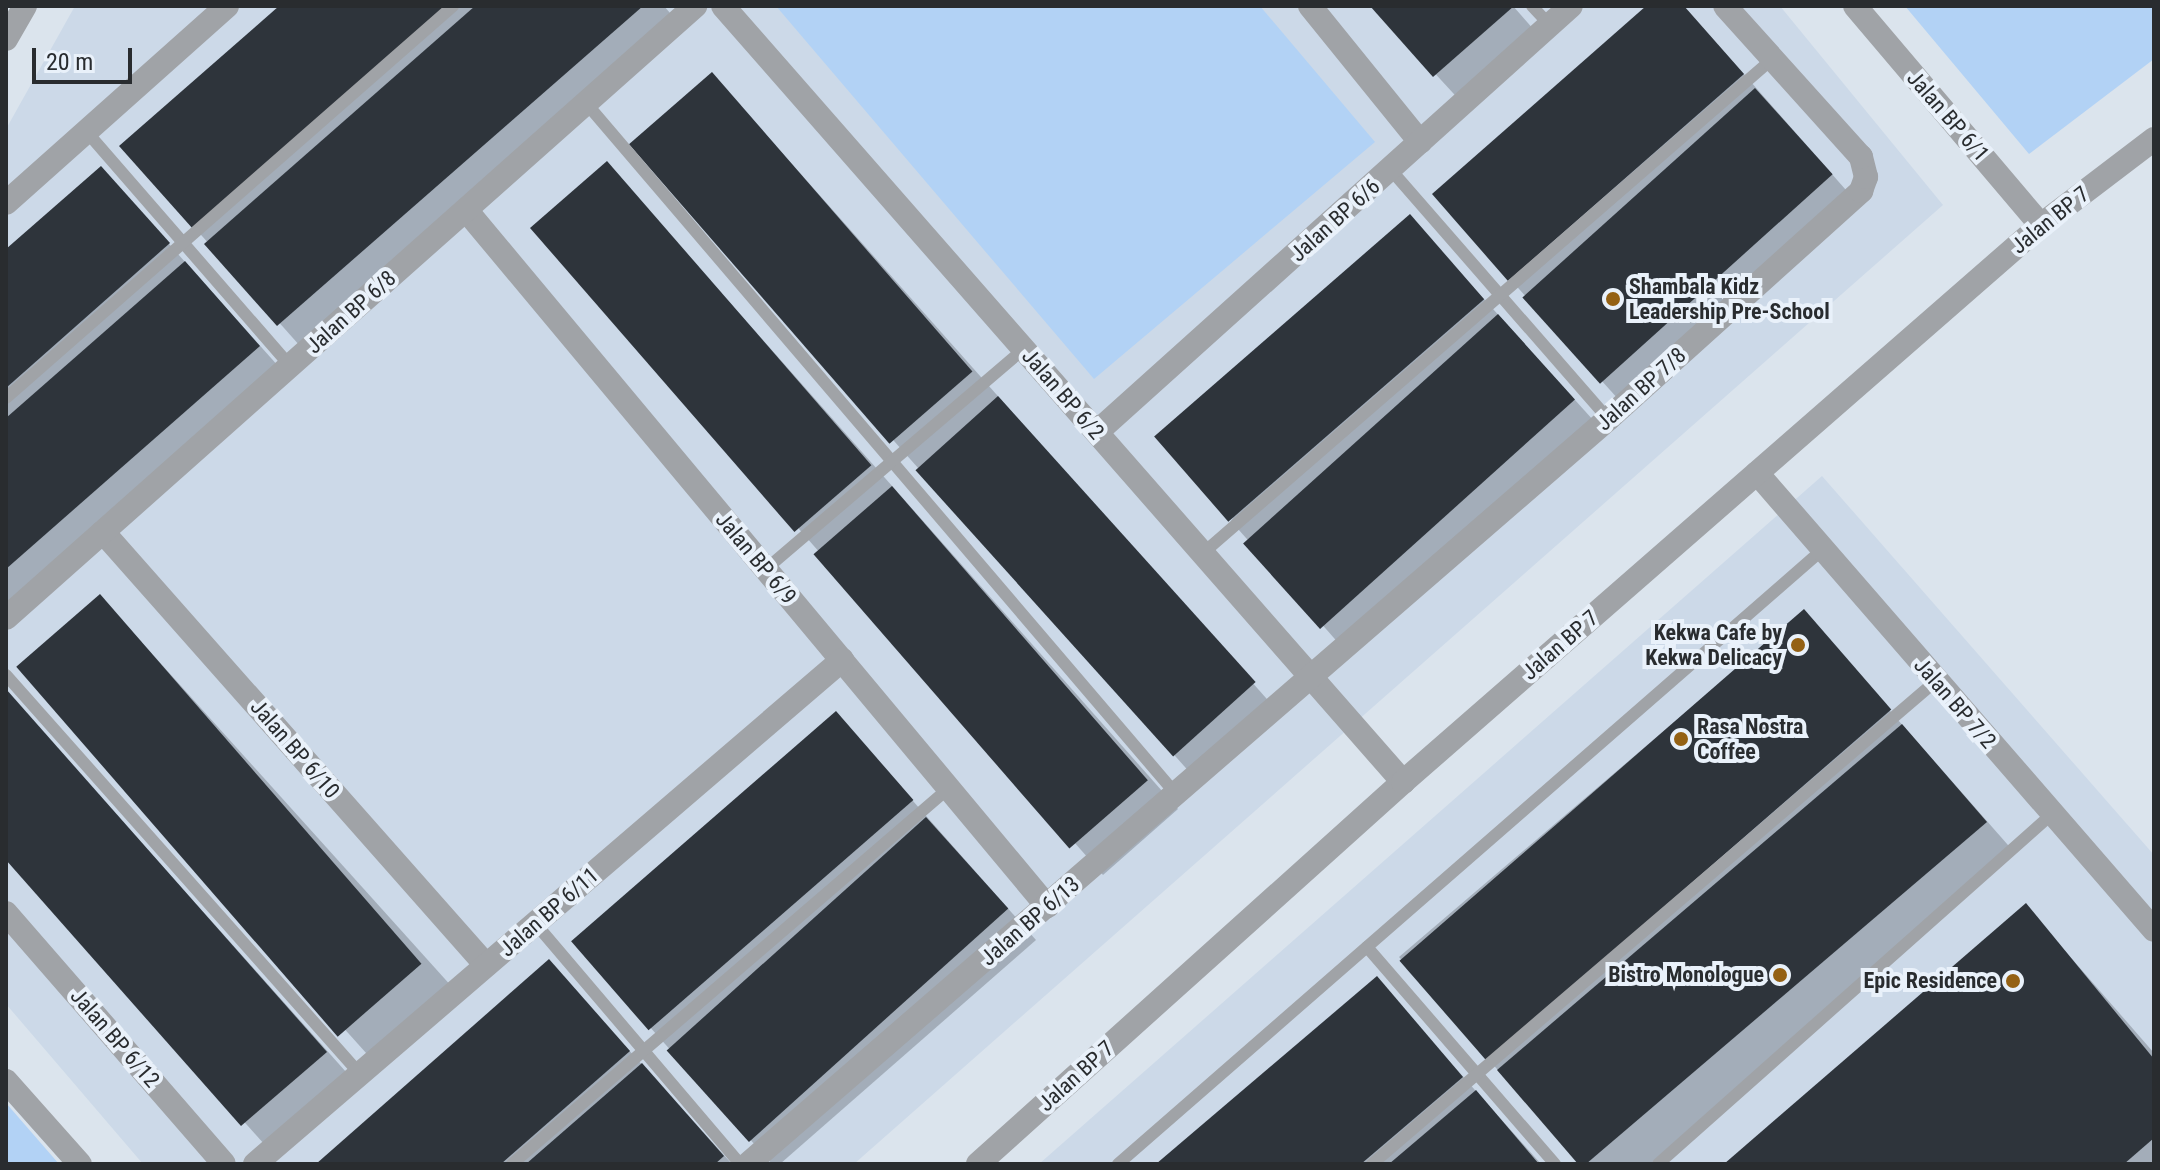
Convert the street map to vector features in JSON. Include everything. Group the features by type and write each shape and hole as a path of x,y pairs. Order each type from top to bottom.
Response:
{"street":[{"path":"6,39 25,6"},
{"path":"6,203 227,6"},
{"name":"Jalan BP 6/8","path":"6,618 695,6"},
{"name":"Jalan BP 6/2","path":"723,6 1403,782"},
{"path":"1310,6 1420,142"},
{"name":"Jalan BP 6/6","path":"1097,432 1571,6"},
{"name":"Jalan BP 7/8","path":"1312,677 1608,419 1861,191 1866,177 1861,157 1725,6"},
{"name":"Jalan BP 6/1","path":"1855,6 2041,225"},
{"name":"Jalan BP 7","path":"978,1164 1403,782 2041,225 2154,139"},
{"name":"Jalan BP 6/9","path":"466,210 1047,906"},
{"name":"Jalan BP 7/2","path":"1757,473 2154,930"},
{"name":"Jalan BP 6/10","path":"103,532 486,965"},
{"name":"Jalan BP 6/11","path":"255,1164 842,660"},
{"name":"Jalan BP 6/13","path":"748,1164 1312,677"},
{"name":"Jalan BP 6/12","path":"6,913 224,1164"},
{"path":"6,1081 80,1164"}],"lane":[{"path":"6,398 453,6"},
{"path":"1532,6 1550,25"},
{"path":"1202,554 1501,298 1771,60"},
{"path":"586,103 1176,794"},
{"path":"86,131 290,366"},
{"path":"1391,170 1608,419"},
{"path":"766,569 1024,349"},
{"path":"1118,1164 1822,550"},
{"path":"6,675 360,1074"},
{"path":"1372,1164 1936,681"},
{"path":"512,1164 949,788"},
{"path":"1658,1164 2052,814"},
{"path":"535,923 740,1164"},
{"path":"1367,947 1555,1164"}],"shaded area":[{"path":"75,6 1780,6 1943,205 854,1164 143,1164 6,1004 6,129"},
{"path":"776,6 1260,6 1375,142 1094,379"},
{"path":"1905,6 2154,6 2154,59 2029,154"},
{"path":"1822,476 2154,855 2154,1164 1039,1164"},
{"path":"6,1103 59,1164 6,1164"}],"building":[{"path":"279,6 446,6 193,229 119,146"},
{"path":"475,6 643,6 277,326 204,244"},
{"path":"1370,6 1514,6 1433,77"},
{"path":"1646,6 1684,6 1744,74 1508,281 1432,194"},
{"path":"712,72 972,372 889,444 629,144"},
{"path":"1755,88 1833,174 1600,384 1522,297"},
{"path":"607,161 871,465 794,532 530,228"},
{"path":"101,166 170,243 6,388 6,249"},
{"path":"1410,214 1484,299 1228,522 1154,436"},
{"path":"185,261 260,346 6,569 6,418"},
{"path":"1498,314 1575,399 1320,629 1243,544"},
{"path":"998,396 1256,682 1173,756 916,470"},
{"path":"892,486 1148,780 1069,849 814,554"},
{"path":"100,594 421,964 338,1037 16,667"},
{"path":"1804,609 1891,709 1487,1061 1399,961"},
{"path":"6,689 327,1052 241,1126 6,860"},
{"path":"836,711 913,800 649,1030 571,941"},
{"path":"1902,724 1987,822 1586,1164 1578,1164 1497,1070"},
{"path":"926,817 1008,908 749,1142 667,1051"},
{"name":"Epic Residence","path":"2026,903 2154,1059 2154,1138 2124,1164 1724,1164"},
{"path":"549,959 630,1051 501,1164 316,1164"},
{"path":"1377,976 1463,1077 1361,1164 1156,1164"},
{"path":"642,1063 724,1156 715,1164 526,1164"},
{"path":"1476,1090 1539,1164 1389,1164"}],"place":[{"name":"Shambala Kidz Leadership Pre-School","path":"1613,299"},
{"name":"Kekwa Cafe by Kekwa Delicacy","path":"1798,645"},
{"name":"Rasa Nostra Coffee","path":"1681,739"},
{"name":"Bistro Monologue","path":"1780,975"},
{"name":"Epic Residence","path":"2013,981"}]}
